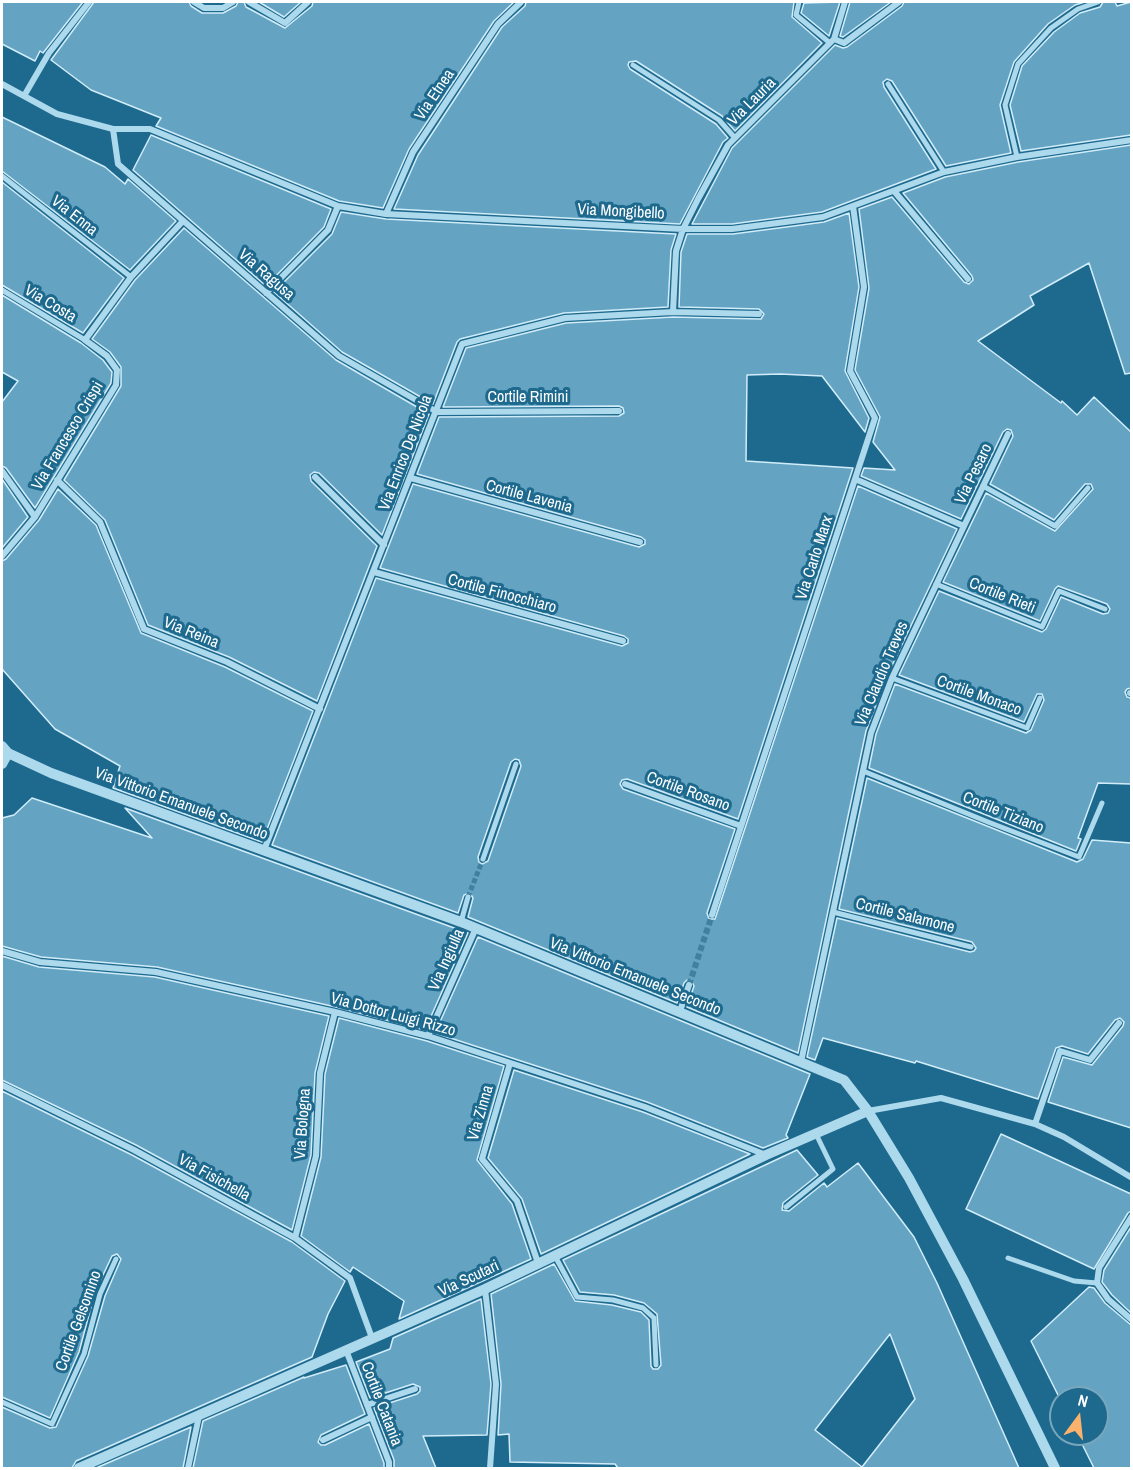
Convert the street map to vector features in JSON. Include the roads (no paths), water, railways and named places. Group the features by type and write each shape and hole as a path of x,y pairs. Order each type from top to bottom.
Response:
{"street":[{"path":"24,96 48,53 89,2"},
{"path":"195,2 204,8 222,8 233,2"},
{"path":"249,2 285,23 308,2"},
{"name":"Via Etnea","path":"386,214 413,152 498,24 521,2"},
{"path":"799,2 795,15 832,41 844,43 899,2"},
{"name":"Via Lauria","path":"683,229 728,145 832,41 845,2"},
{"path":"1017,157 1005,105 1018,64 1051,28 1078,9 1098,2"},
{"path":"633,65 719,120 735,138"},
{"name":"Via Mongibello","path":"2,84 57,114 113,129 150,129 338,206 386,214 683,229 732,229 824,217 944,172 1017,157 1131,140"},
{"path":"888,84 944,172"},
{"name":"Via Ragusa","path":"113,129 118,164 183,221 339,356 437,412"},
{"name":"Via Enna","path":"2,176 131,277"},
{"path":"894,191 968,279"},
{"path":"266,293 328,230 338,206"},
{"name":"Via Carlo Marx","path":"712,915 875,418 850,371 864,286 853,206"},
{"path":"84,340 131,277 183,221"},
{"path":"683,229 676,251 673,312 759,314"},
{"name":"Via Costa","path":"2,290 84,340"},
{"name":"Via Enrico De Nicola","path":"264,850 462,344 565,318 673,312"},
{"name":"Via Francesco Crispi","path":"2,556 35,517 116,385 117,370 107,356 84,340"},
{"name":"Cortile Rimini","path":"437,412 619,411"},
{"name":"Via Pesaro","path":"964,526 1008,434"},
{"path":"2,471 35,517"},
{"path":"315,477 384,545"},
{"name":"Cortile Lavenia","path":"411,478 640,542"},
{"path":"855,479 964,526"},
{"name":"Via Reina","path":"57,480 100,522 144,628 227,662 320,709"},
{"path":"983,486 1055,526 1088,488"},
{"name":"Via Claudio Treves","path":"801,1062 871,733 892,678 964,526"},
{"name":"Cortile Finocchiaro","path":"374,573 623,641"},
{"name":"Cortile Rieti","path":"936,584 1042,627 1059,591 1105,609"},
{"name":"Cortile Monaco","path":"892,678 1027,728 1040,698"},
{"path":"2,764 5,749"},
{"name":"Via Vittorio Emanuele Secondo","path":"5,749 51,772 461,922 844,1080 868,1111 909,1178 957,1269 1055,1468"},
{"path":"483,859 516,764"},
{"name":"Cortile Tiziano","path":"863,771 1079,857 1102,803"},
{"name":"Cortile Rosano","path":"625,784 741,826"},
{"path":"461,922 468,897"},
{"name":"Cortile Salamone","path":"833,912 971,947"},
{"name":"Via Ingiulla","path":"428,1036 476,928"},
{"name":"Via Dottor Luigi Rizzo","path":"2,951 40,962 156,972 335,1012 428,1036 645,1107 766,1155"},
{"path":"680,1011 689,985"},
{"name":"Via Bologna","path":"296,1238 316,1156 320,1073 335,1012"},
{"path":"1035,1124 1060,1051 1090,1060 1119,1023"},
{"name":"Via Zinna","path":"510,1063 482,1160 518,1201 538,1263"},
{"name":"Via Fisichella","path":"2,1085 134,1150 296,1238 350,1278 372,1338"},
{"path":"868,1111 941,1098 1035,1124 1064,1137 1131,1178"},
{"name":"Via Scutari","path":"79,1468 484,1289 766,1155 868,1111"},
{"path":"786,1207 833,1169 816,1134"},
{"path":"1096,1283 1099,1268 1131,1216"},
{"path":"554,1255 577,1297 613,1300 643,1308 654,1318 656,1365"},
{"path":"1008,1258 1074,1281 1096,1283 1108,1299 1131,1320"},
{"name":"Cortile Gelsomino","path":"2,1402 52,1424 84,1354 100,1294 116,1259"},
{"path":"484,1289 496,1384 490,1468"},
{"name":"Cortile Catania","path":"346,1350 389,1468"},
{"path":"367,1405 415,1389"},
{"path":"188,1468 199,1415"},
{"path":"323,1440 372,1417"}],"tunnel":[{"path":"468,897 483,859"},
{"path":"689,985 712,915"}]}
